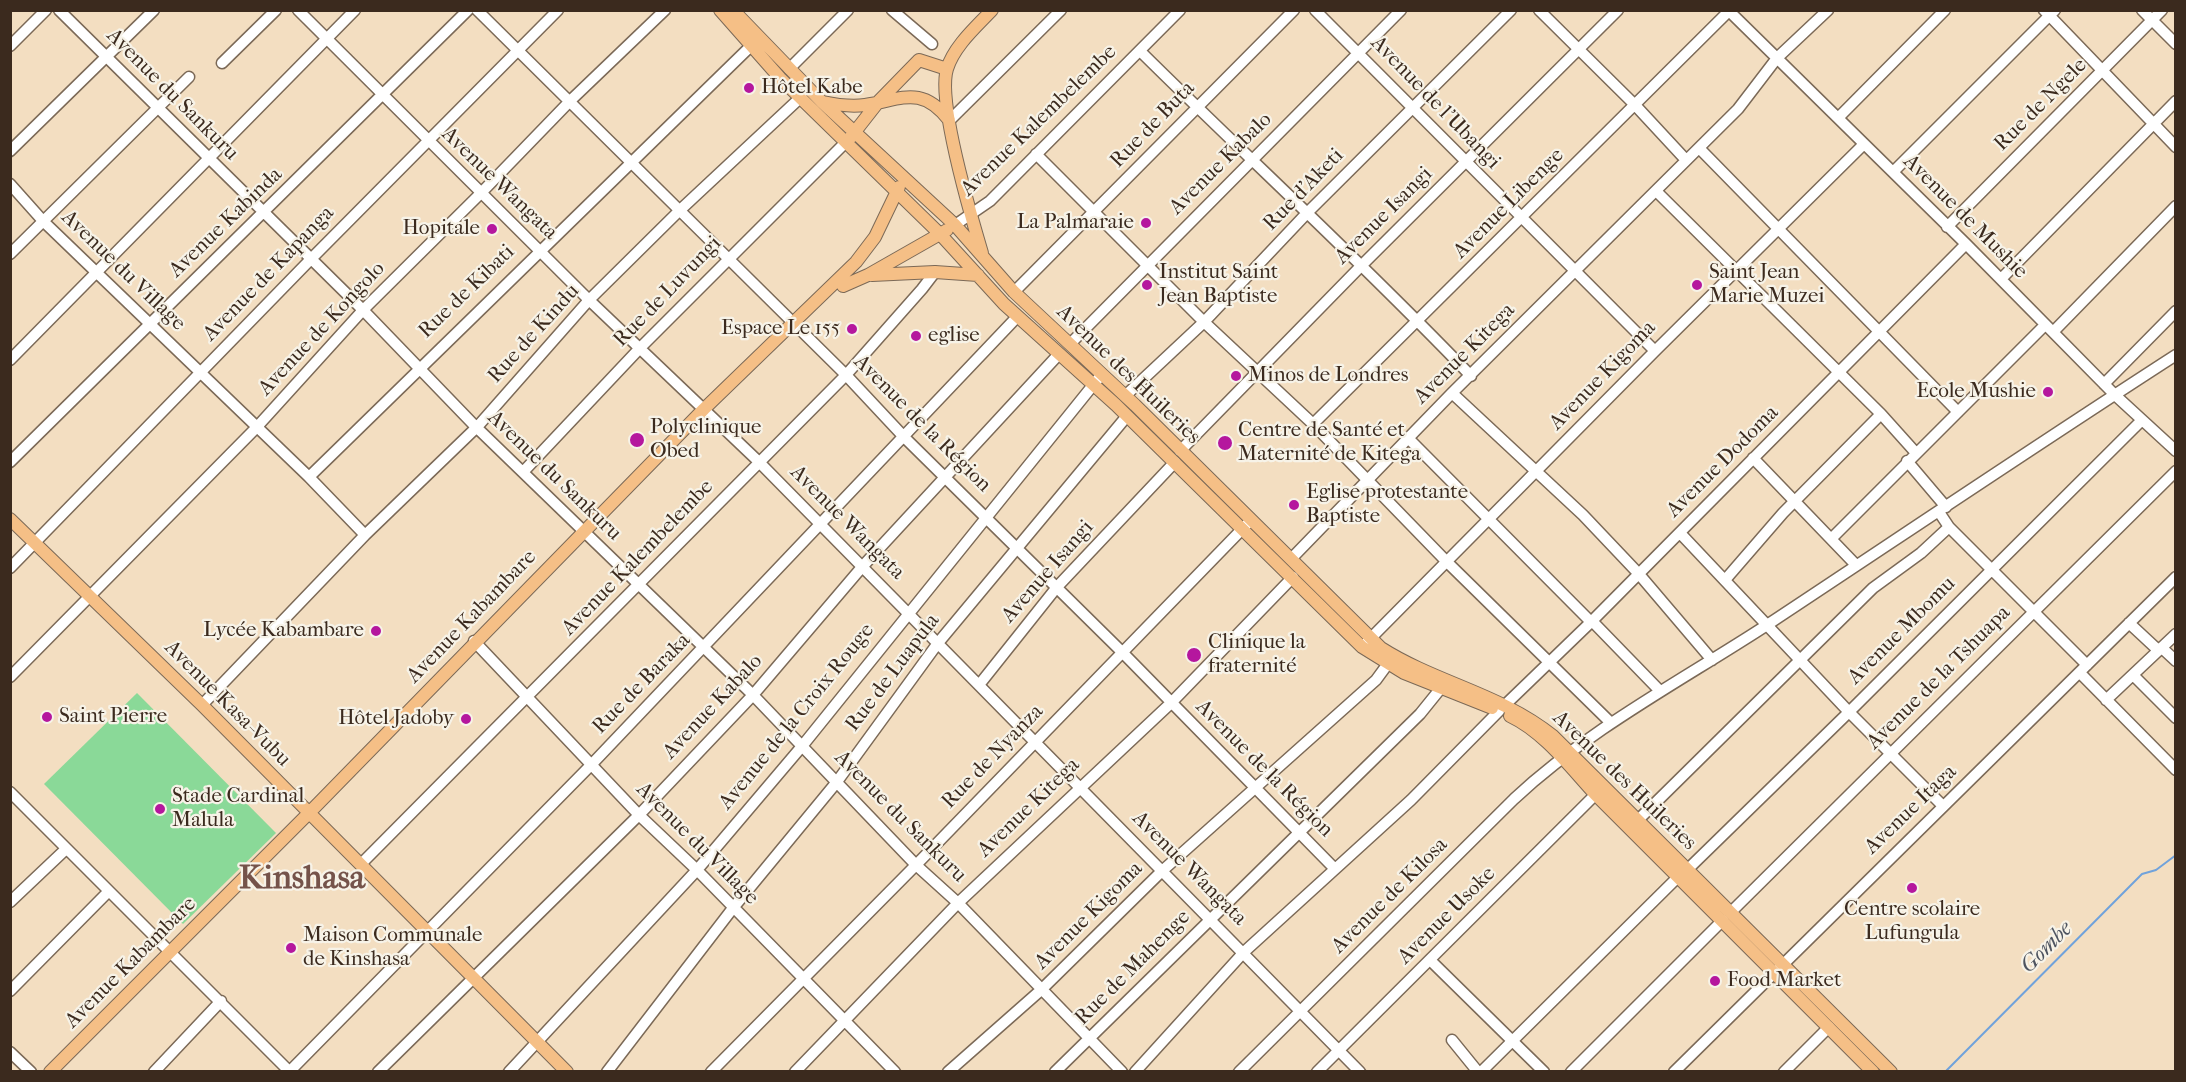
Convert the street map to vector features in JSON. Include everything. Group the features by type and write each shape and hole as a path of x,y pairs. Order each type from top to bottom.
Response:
{"main road":[{"name":"Avenue des Huileries","path":"720,10 754,42 789,69 855,134 955,225 1014,292 1070,344 1127,416 1178,457"},
{"name":"Avenue des Huileries","path":"733,10 754,42 800,98 940,234 1017,317 1059,354 1125,396 1178,457 1247,524 1293,577 1367,642 1502,708 1566,754 1599,790 1778,968 1890,1071"},
{"path":"983,256 949,122 945,95 947,69 963,42 992,10"},
{"path":"845,142 855,134 879,101 919,60 947,69"},
{"path":"822,102 842,106 900,97 926,101 939,108 949,122"},
{"name":"Avenue Kabambare","path":"50,1071 309,813 474,641 792,322 856,261 875,237 903,177"},
{"name":"Avenue Kalembelembe","path":"843,286 868,275 955,225"},
{"path":"868,275 934,272 978,275"},
{"name":"Avenue Kasa-Vubu","path":"10,519 202,705 567,1071"},
{"name":"Avenue des Huileries","path":"1247,524 1291,559 1387,665 1441,688 1502,708"},
{"name":"Avenue des Huileries","path":"1599,790 1639,819 1683,873"},
{"name":"Avenue des Huileries","path":"1778,968 1829,1027 1874,1071"}],"street":[{"path":"10,46 46,10"},
{"name":"Avenue du Sankuru","path":"59,10 310,260 363,309 477,428 753,695 916,865 958,903 1122,1071"},
{"path":"10,151 154,10"},
{"path":"222,63 276,10"},
{"name":"Avenue Wangata","path":"298,10 589,300 758,461 819,526 908,611 1360,1071"},
{"path":"10,360 355,10"},
{"name":"Avenue Kabinda","path":"10,462 384,97 468,10"},
{"name":"Avenue de la Région","path":"477,10 571,100 679,211 846,375 904,437 1122,652 1335,869"},
{"name":"Avenue de Kapanga","path":"10,568 558,10"},
{"name":"Avenue de Kongolo","path":"10,677 256,428 363,309 481,193 571,100 665,10"},
{"path":"789,69 848,10"},
{"path":"892,10 932,44"},
{"path":"949,122 1060,10"},
{"name":"Avenue Kalembelembe","path":"955,225 990,201 1180,10"},
{"name":"Rue de Buta","path":"1014,292 1294,10"},
{"name":"Avenue de l'Ubangi","path":"1315,10 1655,351"},
{"name":"Avenue Kabalo","path":"1070,344 1401,10"},
{"name":"Rue d'Aketi","path":"1125,396 1204,322 1308,212 1511,10"},
{"path":"1539,10 1635,105 1686,160"},
{"name":"Avenue Isangi","path":"980,685 1057,587 1258,370 1618,10"},
{"name":"Avenue Kitega","path":"1291,559 1452,393 1472,376 1738,109 1777,58 1828,10"},
{"path":"1838,118 1945,10"},
{"path":"2142,10 2175,44"},
{"name":"Rue de Ngele","path":"1947,227 2162,10"},
{"name":"Avenue de Mushie","path":"1729,11 2175,452"},
{"name":"Avenue Libenge","path":"1313,424 1729,11"},
{"path":"1893,172 2049,12 2175,147"},
{"name":"Rue de Kibati","path":"309,477 419,366 754,42"},
{"path":"1140,51 1252,162 1308,212 1472,376"},
{"path":"10,254 189,77"},
{"name":"Rue de Kindu","path":"202,705 365,535 477,428 589,300 679,211 800,98"},
{"path":"2001,279 2175,101"},
{"name":"Rue de Luvungi","path":"523,472 640,348 845,142"},
{"name":"Avenue Kigoma","path":"1367,642 1488,518 1864,144"},
{"path":"1699,147 1958,412"},
{"path":"1036,154 1146,266 1313,424 1446,561 1611,723"},
{"name":"Avenue du Village","path":"10,184 43,222 309,477 365,535"},
{"path":"1656,191 1881,414 1916,453"},
{"path":"1832,538 1907,461 2175,206"},
{"name":"Avenue Dodoma","path":"1135,1071 1244,952 1411,800 1592,622 1966,244"},
{"name":"Avenue Kalembelembe","path":"361,864 527,699 758,461 846,375 922,289 934,272"},
{"name":"Avenue Kalembelembe","path":"819,297 843,286"},
{"path":"2104,384 2175,311"},
{"name":"Rue de Baraka","path":"290,1071 428,933 703,649 1017,317"},
{"name":"Avenue Kabalo","path":"378,1071 639,815 753,695 862,567 1059,354"},
{"name":"Avenue de Kilosa","path":"1239,1071 1300,1009 1368,946 1514,799 1566,754 2175,355"},
{"name":"Avenue de la Croix Rouge","path":"509,1071 538,1043 697,870 802,745 908,611 1098,379"},
{"path":"1452,393 1537,471 1638,573 1712,660"},
{"path":"1725,580 1796,501 1881,414"},
{"name":"Rue de Luapula","path":"607,1071 733,908 836,783 938,643 1127,416"},
{"name":"Avenue Mbomu","path":"1480,1071 1849,712 2142,420"},
{"path":"1409,439 1660,691"},
{"path":"1753,458 1856,565"},
{"path":"1907,461 1942,509 1949,527 2034,612 2084,669 2106,700 2175,771"},
{"name":"Avenue de la Tshuapa","path":"1571,1071 2175,471"},
{"name":"Rue de Nyanza","path":"711,1071 916,865 1247,524"},
{"path":"1639,819 1873,588 1921,553 1949,527"},
{"path":"1680,533 1849,712 1943,806"},
{"name":"Avenue Kitega","path":"795,1071 958,903 1171,703 1293,577"},
{"name":"Avenue Itaga","path":"1674,1071 2175,579"},
{"path":"2129,623 2175,661"},
{"path":"2106,700 2175,634"},
{"name":"Avenue du Village","path":"474,641 639,815 697,870 895,1071"},
{"name":"Avenue Kigoma","path":"948,1071 1041,990 1162,871 1376,680 1387,665"},
{"path":"2133,675 2175,718"},
{"name":"Rue de Mahenge","path":"1055,1071 1300,833 1419,714 1441,688"},
{"name":"Avenue Usoke","path":"1317,1071 1431,961 1599,790"},
{"path":"11,792 290,1071"},
{"path":"10,902 66,849"},
{"path":"10,991 108,891"},
{"path":"1431,961 1544,1071"},
{"path":"154,1071 221,1001"},
{"path":"1784,1071 1829,1027"},
{"path":"1452,1040 1480,1071"},
{"path":"10,1052 31,1071"}],"green space":[{"name":"Stade Cardinal Malula","path":"137,693 276,833 183,924 44,784"}],"waterway":[{"name":"Gombe","path":"1945,1072 2142,874 2156,870 2176,855"}],"place":[{"name":"Hôtel Kabe","path":"749,88"},
{"name":"La Palmaraie","path":"1146,223"},
{"name":"Hopitale","path":"492,229"},
{"name":"Institut Saint Jean Baptiste","path":"1147,285"},
{"name":"Saint Jean Marie Muzei","path":"1697,285"},
{"name":"Espace Le 155","path":"852,329"},
{"name":"eglise","path":"916,336"},
{"name":"Minos de Londres","path":"1236,376"},
{"name":"Ecole Mushie","path":"2048,392"},
{"name":"Polyclinique Obed","path":"637,440"},
{"name":"Centre de Santé et Maternité de Kitega","path":"1225,443"},
{"name":"Eglise protestante Baptiste","path":"1294,505"},
{"name":"Lycée Kabambare","path":"376,631"},
{"name":"Clinique la fraternité","path":"1194,655"},
{"name":"Saint Pierre","path":"47,717"},
{"name":"Hôtel Jadoby","path":"466,719"},
{"name":"Stade Cardinal Malula","path":"160,809"},
{"name":"Centre scolaire Lufungula","path":"1912,888"},
{"name":"Maison Communale de Kinshasa","path":"291,948"},
{"name":"Food Market","path":"1715,981"}],"district":[{"name":"Kinshasa","path":"302,880"}]}
